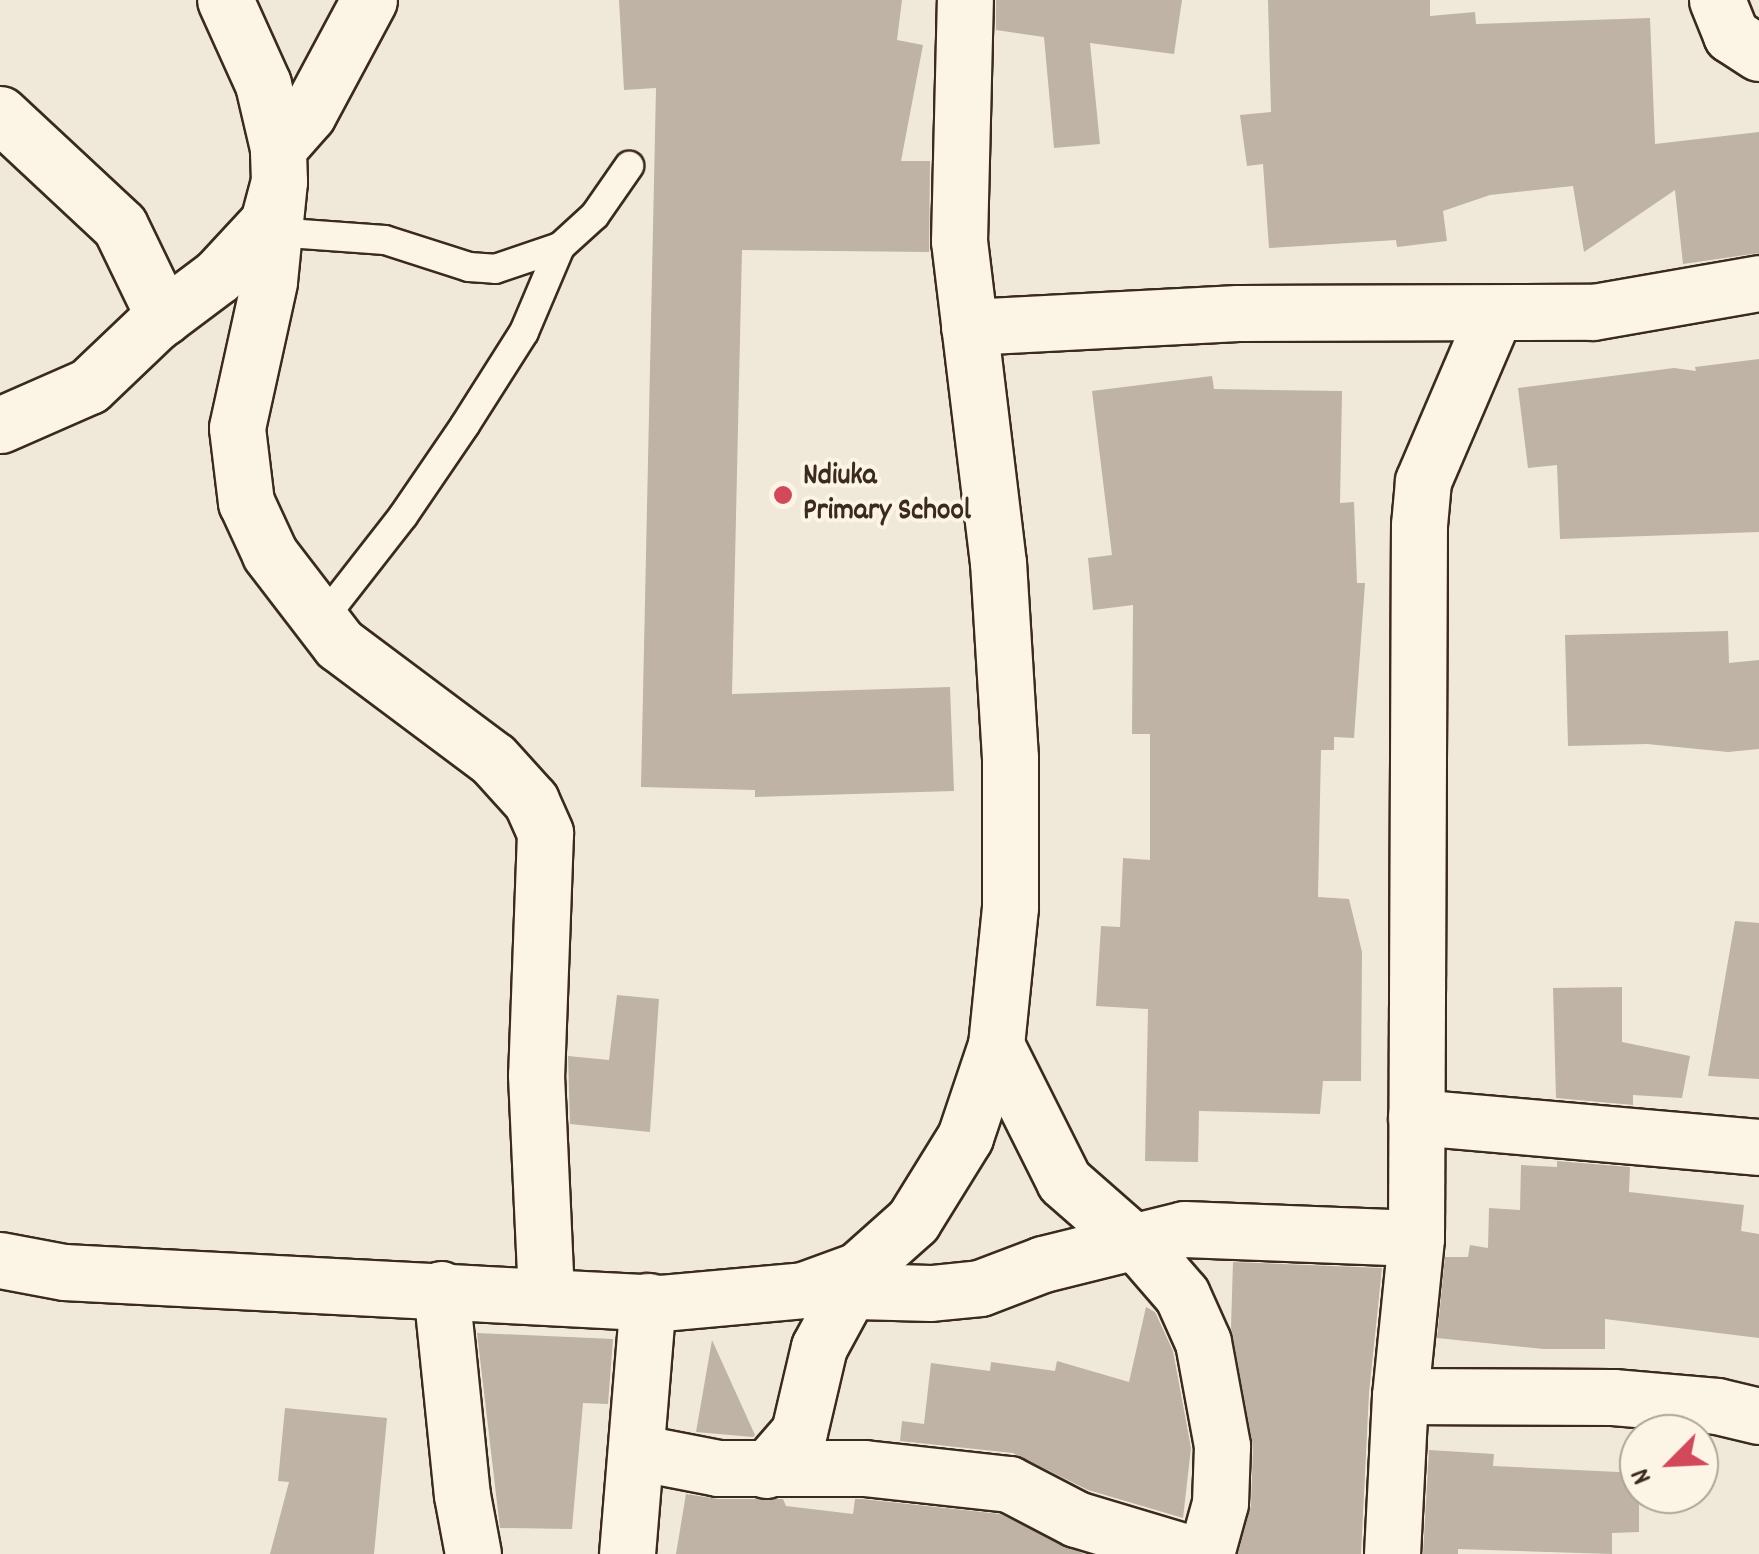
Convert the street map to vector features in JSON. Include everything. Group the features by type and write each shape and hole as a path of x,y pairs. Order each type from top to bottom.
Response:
{"street":[{"path":"226,0 263,84 277,187 251,376 237,428 237,457 246,502 270,554 338,644 493,759 531,802 545,833 536,1075 546,1294"},
{"path":"0,425 90,386 257,239 268,222 277,187 308,114 369,0"},
{"path":"826,1290 858,1270 913,1221 965,1138 996,1044 1010,908 1010,758 998,563 959,241 965,0"},
{"path":"1717,0 1731,35 1759,53"},
{"path":"0,114 120,226 164,317"},
{"path":"969,327 1238,314 1593,312 1759,284"},
{"path":"1392,1554 1400,1396 1416,1238 1423,481 1495,313"},
{"path":"996,1044 1064,1181 1182,1295 1203,1342 1222,1446 1220,1503 1206,1554"},
{"path":"1416,1117 1759,1147"},
{"path":"0,1260 64,1272 648,1301 826,1290 931,1293 980,1288 1042,1264 1184,1229 1416,1238"},
{"path":"441,1289 462,1495 474,1554"},
{"path":"766,1470 800,1432 819,1347 826,1290"},
{"path":"627,1554 648,1301"},
{"path":"1400,1396 1613,1398 1716,1406 1759,1416"},
{"path":"636,1452 718,1468 864,1468 1010,1484 1076,1519 1193,1554"}],"lane":[{"path":"277,187 385,240 469,267 495,269 560,247 595,215 629,166"},
{"path":"321,620 403,516 465,426 524,332 560,247"}],"building":[{"path":"619,0 902,0 897,40 923,45 901,161 930,161 929,252 742,250 732,694 950,687 954,791 755,797 755,790 641,787 656,88 624,90"},
{"path":"996,0 1182,0 1174,54 1090,43 1100,144 1054,148 1044,37 996,30"},
{"path":"1268,0 1430,0 1430,16 1475,12 1476,24 1650,18 1655,144 1759,132 1759,253 1683,264 1675,190 1584,252 1573,186 1490,195 1443,211 1447,241 1397,247 1396,240 1269,248 1263,164 1247,166 1240,115 1271,112"},
{"path":"1759,359 1759,532 1560,539 1557,465 1528,468 1518,388 1674,368 1696,371 1695,367"},
{"path":"1212,376 1214,389 1342,391 1340,503 1354,502 1357,583 1365,583 1354,738 1334,737 1334,750 1321,750 1318,897 1349,899 1362,952 1361,1081 1323,1081 1320,1114 1199,1111 1198,1162 1145,1161 1148,1009 1096,1006 1101,926 1120,927 1123,858 1150,860 1150,734 1132,734 1133,605 1093,610 1088,558 1112,555 1092,391"},
{"path":"1728,631 1729,663 1759,660 1759,749 1728,752 1647,744 1568,746 1565,635"},
{"path":"1735,921 1759,923 1759,1079 1708,1076"},
{"path":"1622,987 1622,1042 1690,1056 1682,1098 1633,1095 1633,1105 1556,1098 1553,988"},
{"path":"617,995 659,999 650,1132 570,1124 568,1056 609,1060"},
{"path":"1557,1161 1630,1167 1629,1192 1744,1205 1741,1231 1759,1234 1759,1338 1605,1319 1605,1349 1544,1349 1437,1338 1445,1257 1468,1257 1470,1245 1488,1248 1489,1208 1520,1210 1521,1165 1557,1167"},
{"path":"1233,1262 1382,1268 1369,1393 1361,1554 1238,1554 1251,1505 1253,1447 1231,1328"},
{"path":"1146,1307 1155,1312 1173,1351 1191,1448 1183,1518 1088,1490 1013,1453 900,1441 902,1421 924,1424 931,1363 990,1371 991,1362 1055,1371 1057,1361 1129,1382"},
{"path":"477,1333 613,1339 608,1404 583,1403 572,1529 500,1528"},
{"path":"712,1340 755,1435 753,1437 696,1432"},
{"path":"285,1408 387,1418 374,1554 270,1554 289,1482 278,1481"},
{"path":"1429,1450 1494,1454 1493,1466 1619,1472 1619,1514 1639,1514 1639,1532 1612,1533 1612,1554 1458,1549 1458,1554 1423,1554"},
{"path":"686,1494 718,1499 783,1499 786,1506 853,1514 855,1499 862,1499 1000,1514 1084,1554 676,1554"}],"place":[{"name":"Ndiuka Primary School","path":"783,495"}]}
